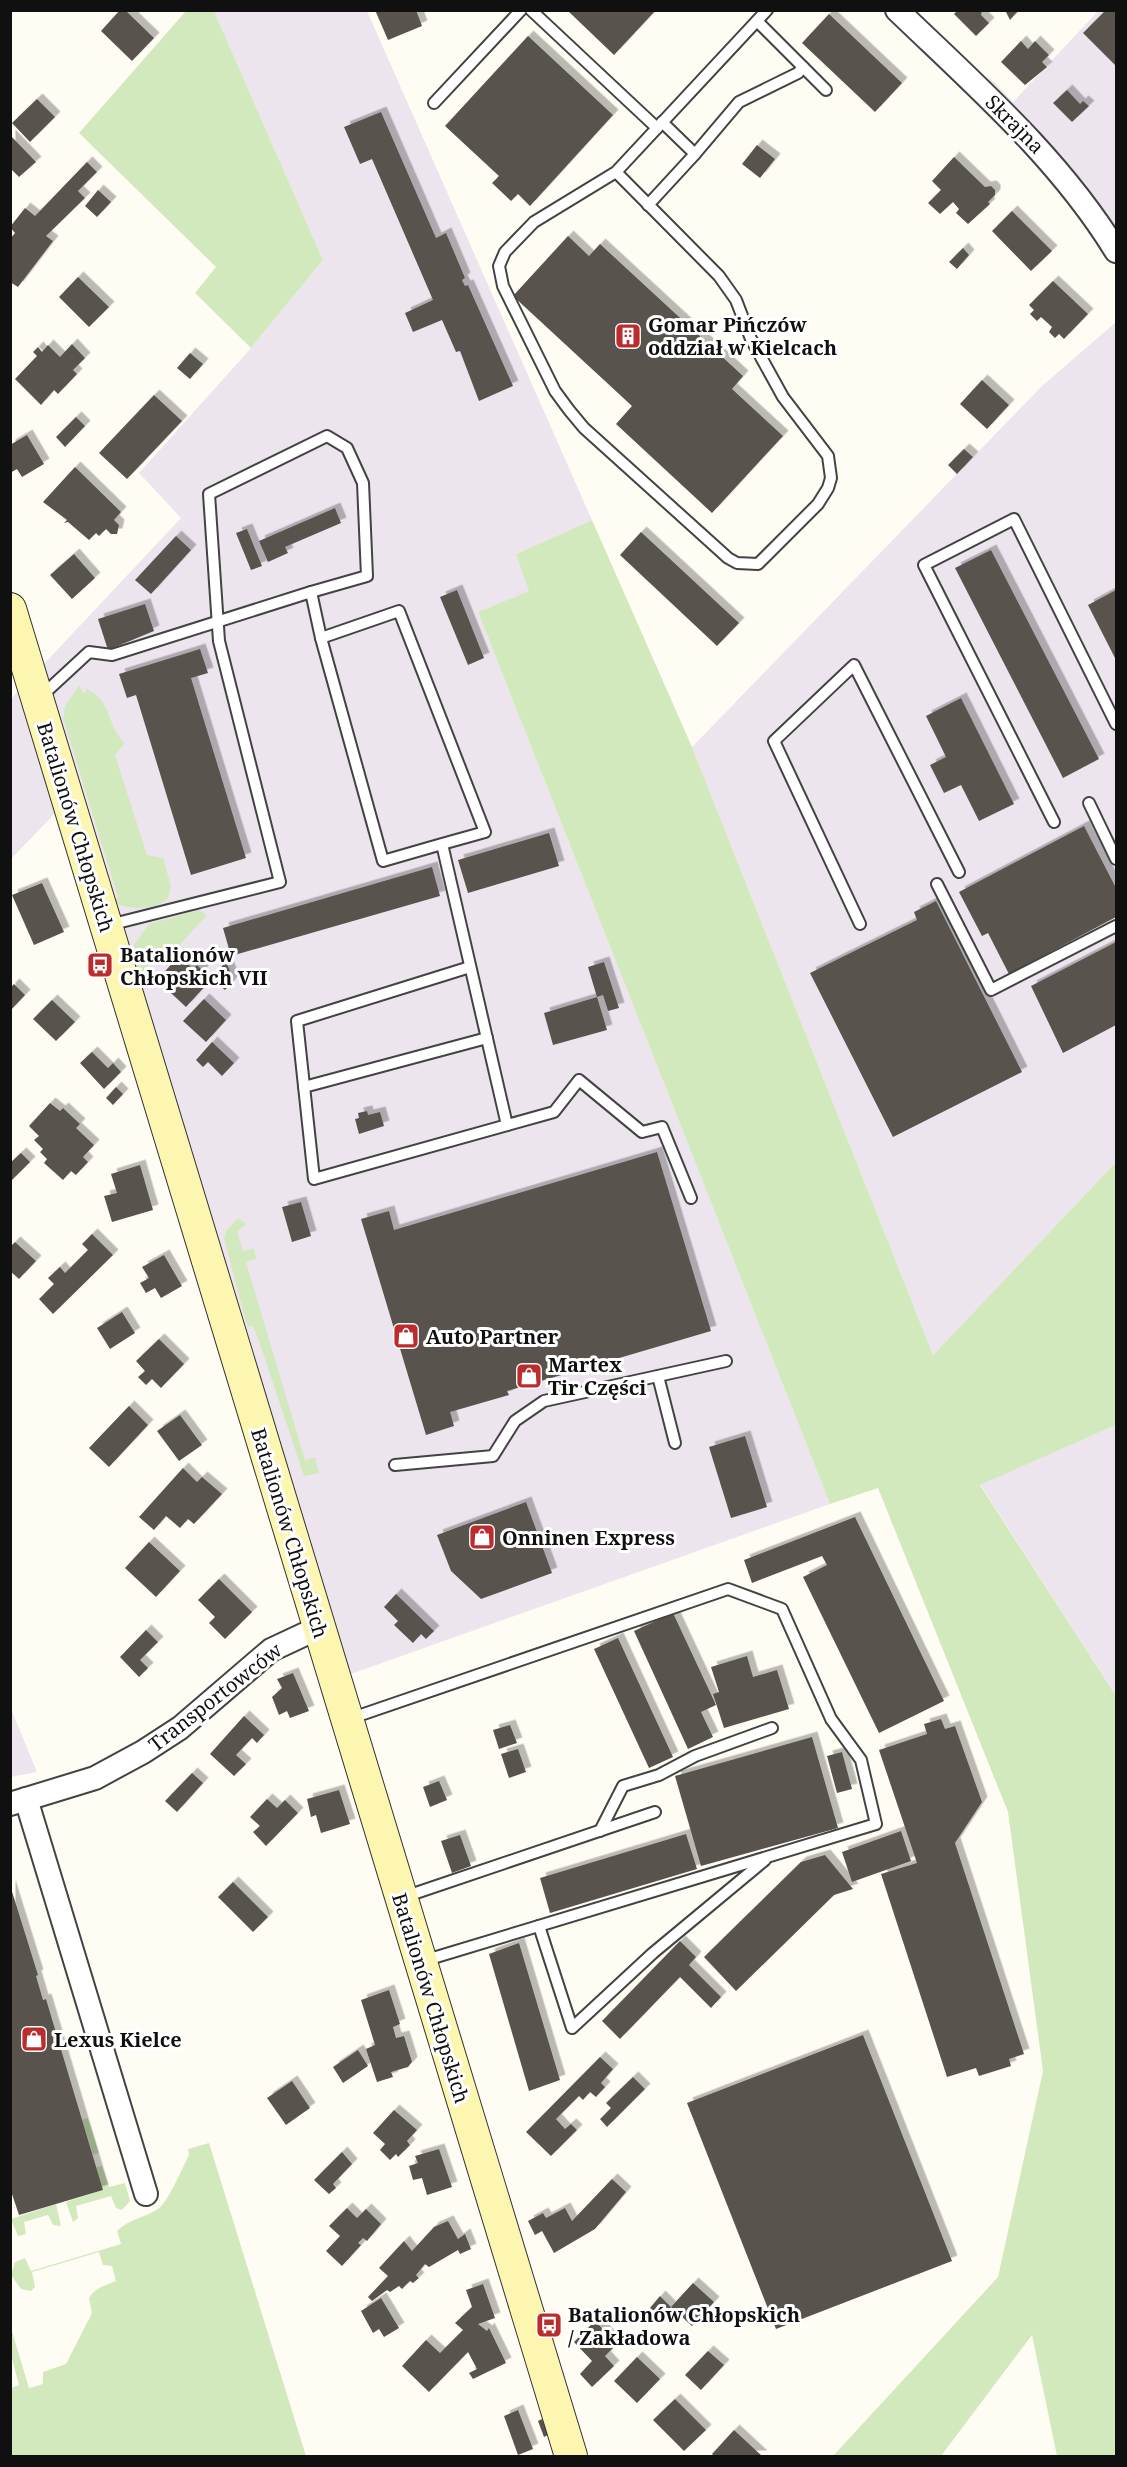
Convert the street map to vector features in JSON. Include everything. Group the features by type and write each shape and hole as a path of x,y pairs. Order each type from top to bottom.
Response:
{"street":[{"name":"Skrajna","path":"897,10 1045,154 1083,201 1116,251"},
{"name":"Batalionów Chłopskich","path":"10,609 571,2457"},
{"name":"Transportowców","path":"18,1802 95,1778 143,1752 180,1728 271,1650 318,1629"},
{"path":"18,1802 147,2194"}],"lane":[{"path":"434,103 521,10"},
{"path":"531,10 695,154"},
{"path":"616,172 725,284 736,300 751,339 783,397 828,456 831,478 818,504 758,564 737,563 728,558 584,428 555,391 499,275 501,259 521,233 542,216 616,172 767,10"},
{"path":"756,21 826,90"},
{"path":"648,205 740,102 798,73 803,67"},
{"path":"36,695 49,688 89,652 112,655 216,622 311,592 367,576 363,483 347,448 327,436 208,494 216,622 280,882 106,926"},
{"path":"1054,822 924,565 1014,519 1116,724"},
{"path":"311,592 321,638 382,861 485,832 399,611 321,638"},
{"path":"860,924 774,741 854,665 959,872"},
{"path":"1089,803 1116,859"},
{"path":"442,844 507,1125"},
{"path":"937,884 991,990 1116,926"},
{"path":"470,967 297,1021 314,1179 554,1112 579,1080 642,1132 662,1127 691,1198"},
{"path":"304,1088 487,1038"},
{"path":"395,1465 493,1456 515,1421 544,1401 726,1361"},
{"path":"658,1376 675,1443"},
{"path":"346,1720 728,1589 782,1609 831,1719 861,1760 876,1824 420,1962"},
{"path":"600,1830 623,1786 659,1775 695,1756 772,1728"},
{"path":"400,1898 655,1812"},
{"path":"539,1926 572,2028 653,1953 768,1857"}],"shaded area":[{"path":"214,11 367,11 592,520 516,554 530,591 478,612 830,1504 334,1680 68,800 11,859 11,699 181,518 139,473 251,348 323,260"},
{"path":"1098,11 1116,11 1116,251 976,85 990,78 1013,102"},
{"path":"1116,322 1116,1162 933,1355 692,747 1042,386"},
{"path":"1116,1425 1116,1696 980,1484"},
{"path":"11,1709 37,1772 11,1777"}],"green space":[{"path":"186,11 214,11 323,260 251,348 195,293 216,267 79,133"},
{"path":"592,520 692,747 933,1355 1116,1162 1116,1425 980,1485 1116,1696 1116,2456 1057,2456 1032,2335 941,2456 833,2456 998,2277 1043,2071 1008,1812 878,1488 830,1504 478,612 529,591 516,554"},
{"path":"79,686 84,693 87,691 85,688 101,700 114,728 125,743 115,755 147,855 163,858 171,886 168,898 157,905 134,908 115,902 118,897 63,718 66,704"},
{"path":"199,910 207,915 173,952 165,949 144,969 145,973 138,976 131,953 133,954 134,945 149,924"},
{"path":"238,1218 246,1224 237,1232 243,1251 254,1248 256,1259 246,1262 305,1460 315,1457 319,1473 304,1476 259,1341 253,1326 248,1327 244,1315 224,1238 226,1231"},
{"path":"88,2118 99,2153 93,2155 82,2120"},
{"path":"209,2143 306,2456 11,2456 11,2388 19,2385 11,2355 11,2328 29,2388 43,2384 43,2372 66,2364 92,2313 89,2298 97,2289 116,2281 112,2266 103,2265 99,2252 32,2272 35,2287 31,2291 21,2289 11,2275 15,2262 25,2258 31,2271 121,2244 117,2231 162,2205 189,2155 188,2149"},
{"path":"102,2166 109,2187 125,2183 130,2201 122,2210 116,2208 111,2196 76,2206 78,2218 73,2222 66,2202 103,2190 96,2167"},
{"path":"56,2204 61,2226 53,2225 48,2215 24,2222 26,2234 18,2236 11,2219"}],"building":[{"path":"120,10 125,10 154,38 132,61 101,31"},
{"path":"375,10 416,10 422,26 388,40"},
{"path":"567,10 656,10 614,55"},
{"path":"958,10 982,10 981,15 989,23 976,36 954,14"},
{"path":"1005,10 1019,10 1010,20"},
{"path":"1106,10 1116,10 1116,66 1083,33"},
{"path":"829,14 902,83 875,112 802,43"},
{"path":"528,36 613,115 530,206 518,194 511,201 492,183 499,176 445,126"},
{"path":"1021,41 1028,49 1035,41 1049,55 1042,62 1047,67 1025,85 1001,62"},
{"path":"1067,90 1080,104 1083,101 1089,106 1072,122 1053,103"},
{"path":"37,99 55,117 30,142 12,123"},
{"path":"381,112 436,238 446,233 465,278 462,280 465,286 468,285 513,386 479,401 460,351 456,352 442,320 413,332 405,313 433,300 372,159 360,164 344,127"},
{"path":"10,135 36,162 19,177 10,168"},
{"path":"757,145 775,159 760,178 742,164"},
{"path":"954,157 985,187 991,186 995,190 995,195 988,202 990,204 968,224 956,213 959,209 953,202 940,214 928,203 941,190 932,181"},
{"path":"87,162 97,172 78,191 85,198 46,236 53,241 18,287 10,282 10,239 15,233 10,227 25,208 35,216"},
{"path":"98,190 111,202 97,217 85,206"},
{"path":"1012,211 1052,251 1031,271 992,231"},
{"name":"Gomar Pińczów oddział w Kielcach","path":"568,236 589,256 600,244 743,376 732,389 783,436 712,513 616,424 632,406 513,296"},
{"path":"963,248 969,255 957,269 949,262"},
{"path":"78,277 109,307 89,327 59,297"},
{"path":"1053,281 1088,314 1064,339 1059,334 1055,338 1049,332 1052,327 1041,317 1037,321 1030,314 1034,310 1029,305"},
{"path":"72,344 85,358 73,370 77,374 58,394 54,390 41,405 15,379 37,356 33,352 38,347 42,352 48,345 60,357"},
{"path":"190,353 203,364 190,379 177,368"},
{"path":"982,380 1009,405 987,429 960,404"},
{"path":"154,395 182,421 127,479 99,453"},
{"path":"76,417 85,426 65,447 56,437"},
{"path":"27,435 44,464 22,477 17,469 10,473 10,445"},
{"path":"964,449 973,457 957,474 948,465"},
{"path":"75,467 121,512 114,520 119,525 117,534 111,534 106,529 99,536 96,533 89,540 68,522 64,523 67,520 43,502"},
{"path":"335,508 341,523 285,547 288,553 268,562 259,541"},
{"path":"247,529 262,566 251,570 236,533"},
{"path":"641,532 739,623 717,646 620,555"},
{"path":"176,536 191,550 151,594 135,580"},
{"path":"991,550 1099,759 1063,778 955,568"},
{"path":"74,554 95,578 72,599 50,575"},
{"path":"457,590 484,658 468,665 440,597"},
{"path":"1116,590 1116,660 1088,605"},
{"path":"145,604 154,631 108,650 98,619"},
{"path":"200,649 208,673 191,678 246,858 191,875 136,695 127,698 119,674"},
{"path":"961,698 1014,804 979,821 961,785 944,793 930,765 946,757 926,716"},
{"path":"1084,826 1116,888 1116,917 1009,974 988,933 982,936 959,892"},
{"path":"549,833 559,866 468,893 458,860"},
{"path":"432,867 440,896 231,956 223,928"},
{"path":"42,883 64,932 34,945 12,895"},
{"path":"936,901 1022,1072 893,1137 810,973 917,920 914,912"},
{"path":"1116,942 1116,1025 1063,1053 1031,986"},
{"path":"179,956 193,969 197,965 203,971 199,976 207,984 186,1007 157,980"},
{"path":"226,962 234,980 225,990 211,978"},
{"path":"604,962 619,1008 608,1011 603,995 597,997 588,967"},
{"path":"14,984 25,995 10,1011 10,988"},
{"path":"597,997 607,1030 553,1045 544,1013"},
{"path":"204,999 226,1020 206,1042 183,1021"},
{"path":"52,1000 75,1022 56,1041 33,1019"},
{"path":"212,1042 234,1063 222,1076 208,1062 203,1067 196,1060"},
{"path":"92,1052 108,1068 113,1063 121,1072 104,1089 80,1063"},
{"path":"116,1087 123,1094 113,1105 106,1098"},
{"path":"50,1103 60,1111 63,1108 80,1124 76,1128 94,1145 83,1157 88,1162 76,1175 71,1171 63,1180 44,1163 47,1159 40,1152 43,1149 34,1140 39,1136 29,1126"},
{"path":"367,1111 368,1115 380,1112 384,1126 359,1134 355,1119 359,1118 358,1113"},
{"path":"657,1152 711,1331 507,1391 509,1395 450,1412 454,1426 426,1435 361,1219 389,1211 394,1230"},
{"path":"21,1153 30,1162 10,1182 10,1163"},
{"path":"140,1165 153,1210 112,1222 104,1196 117,1193 111,1174"},
{"path":"301,1202 311,1236 292,1242 282,1207"},
{"path":"92,1234 113,1255 53,1314 39,1299 54,1284 48,1278 60,1267 65,1273 88,1250 82,1244"},
{"path":"15,1242 36,1261 19,1279 10,1271 10,1247"},
{"path":"164,1255 182,1286 161,1298 155,1288 146,1293 140,1283 149,1278 142,1267"},
{"path":"122,1312 135,1333 110,1349 97,1328"},
{"path":"159,1339 184,1364 161,1388 152,1379 146,1385 138,1377 145,1371 136,1361"},
{"path":"129,1406 148,1425 109,1467 89,1448"},
{"path":"180,1415 202,1445 179,1461 157,1431"},
{"path":"745,1436 767,1507 731,1518 709,1447"},
{"path":"183,1468 197,1482 202,1477 222,1494 194,1524 188,1519 180,1528 166,1516 154,1530 139,1517"},
{"path":"526,1502 552,1573 481,1599 451,1571 437,1535"},
{"path":"855,1517 944,1701 879,1733 803,1577 827,1565 822,1556 752,1583 744,1560"},
{"path":"149,1542 180,1571 156,1597 125,1568"},
{"path":"219,1579 252,1612 225,1639 209,1623 215,1617 198,1600"},
{"path":"396,1594 434,1631 426,1639 421,1634 413,1643 394,1625 398,1621 384,1607"},
{"path":"673,1613 716,1705 701,1712 713,1737 688,1749 634,1631"},
{"path":"146,1630 158,1642 140,1660 148,1668 139,1677 120,1657"},
{"path":"618,1638 673,1757 649,1768 594,1649"},
{"path":"747,1656 753,1677 777,1670 789,1709 724,1728 713,1694 719,1692 711,1667"},
{"path":"293,1673 309,1711 290,1718 287,1711 279,1715 272,1697 282,1688 277,1679"},
{"path":"244,1716 264,1735 257,1743 252,1738 236,1755 246,1764 234,1776 210,1754"},
{"path":"941,1719 945,1729 955,1726 982,1802 955,1843 1024,2054 1009,2059 1011,2066 979,2076 976,2068 947,2077 881,1874 917,1863 879,1750 927,1734 924,1724"},
{"path":"510,1725 517,1743 499,1749 493,1730"},
{"path":"812,1737 838,1828 701,1866 675,1776"},
{"path":"518,1749 526,1772 509,1778 501,1754"},
{"path":"842,1752 852,1789 837,1793 827,1756"},
{"path":"192,1773 203,1783 177,1812 165,1801"},
{"path":"439,1781 447,1800 430,1807 423,1787"},
{"path":"339,1790 350,1824 321,1833 316,1815 311,1817 307,1799"},
{"path":"267,1799 277,1808 285,1800 298,1813 266,1846 253,1832 260,1826 250,1817"},
{"path":"901,1831 911,1861 852,1882 842,1852"},
{"path":"686,1834 697,1869 550,1913 540,1878"},
{"path":"460,1835 471,1866 452,1873 441,1841"},
{"path":"825,1855 853,1889 834,1895 736,1991 704,1957 801,1862"},
{"path":"233,1882 268,1917 253,1932 218,1897"},
{"name":"Lexus Kielce","path":"10,1885 38,1975 36,1976 43,2000 46,1999 103,2190 19,2215 10,2188"},
{"path":"680,1941 696,1957 689,1965 721,1997 711,2008 680,1977 620,2039 602,2021"},
{"path":"519,1943 560,2080 529,2091 489,1954"},
{"path":"389,1990 400,2024 393,2027 396,2038 404,2036 412,2062 408,2067 391,2072 393,2077 377,2082 366,2049 375,2045 361,2000"},
{"path":"863,2035 952,2261 776,2329 687,2103"},
{"path":"358,2050 368,2066 343,2083 333,2067"},
{"path":"600,2057 613,2069 601,2083 605,2087 596,2097 590,2092 583,2100 579,2096 556,2119 565,2129 571,2124 577,2130 551,2156 526,2132"},
{"path":"633,2077 645,2089 607,2127 600,2119 611,2108 606,2103"},
{"path":"292,2081 310,2108 286,2125 267,2098"},
{"path":"394,2110 417,2130 407,2141 410,2145 398,2157 396,2154 390,2160 380,2150 385,2144 373,2133"},
{"path":"439,2149 452,2187 427,2195 422,2178 413,2180 409,2166 418,2163 415,2156"},
{"path":"342,2152 352,2164 333,2184 336,2188 329,2194 314,2180"},
{"path":"612,2179 626,2192 595,2229 554,2253 542,2231 535,2235 528,2221 543,2213 546,2218 565,2208 572,2221"},
{"path":"347,2208 357,2218 366,2209 381,2224 367,2241 363,2238 358,2243 361,2245 342,2266 326,2251 340,2236 329,2226"},
{"path":"448,2221 458,2239 465,2234 471,2249 460,2254 458,2250 429,2267 425,2264 416,2275 419,2278 413,2283 410,2281 402,2289 399,2286 390,2292 387,2290 372,2301 368,2297 388,2276 379,2268 404,2241 412,2251 434,2227"},
{"path":"693,2283 714,2302 692,2326 671,2307"},
{"path":"483,2284 495,2318 478,2324 487,2331 489,2328 506,2363 473,2379 469,2373 477,2369 468,2352 429,2392 402,2366 426,2340 440,2353 463,2330 455,2323 472,2307 466,2290"},
{"path":"660,2296 671,2307 657,2324 645,2314"},
{"path":"381,2298 399,2328 384,2337 379,2329 373,2333 361,2311"},
{"path":"595,2321 617,2344 605,2356 614,2366 592,2387 580,2374 592,2361 574,2342"},
{"path":"708,2351 724,2365 701,2390 685,2375"},
{"path":"637,2357 660,2379 637,2403 614,2381"},
{"path":"675,2399 706,2430 684,2451 653,2420"},
{"path":"518,2410 533,2449 518,2455 504,2416"},
{"path":"542,2419 548,2435 544,2437 538,2421"},
{"path":"734,2430 762,2456 714,2456 712,2454"}],"place":[{"name":"Gomar Pińczów oddział w Kielcach","path":"628,336"},
{"name":"Batalionów Chłopskich VII","path":"100,965"},
{"name":"Auto Partner","path":"406,1336"},
{"name":"Martex Tir Części","path":"529,1376"},
{"name":"Onninen Express","path":"482,1537"},
{"name":"Lexus Kielce","path":"34,2039"},
{"name":"Batalionów Chłopskich / Zakładowa","path":"549,2325"}]}
